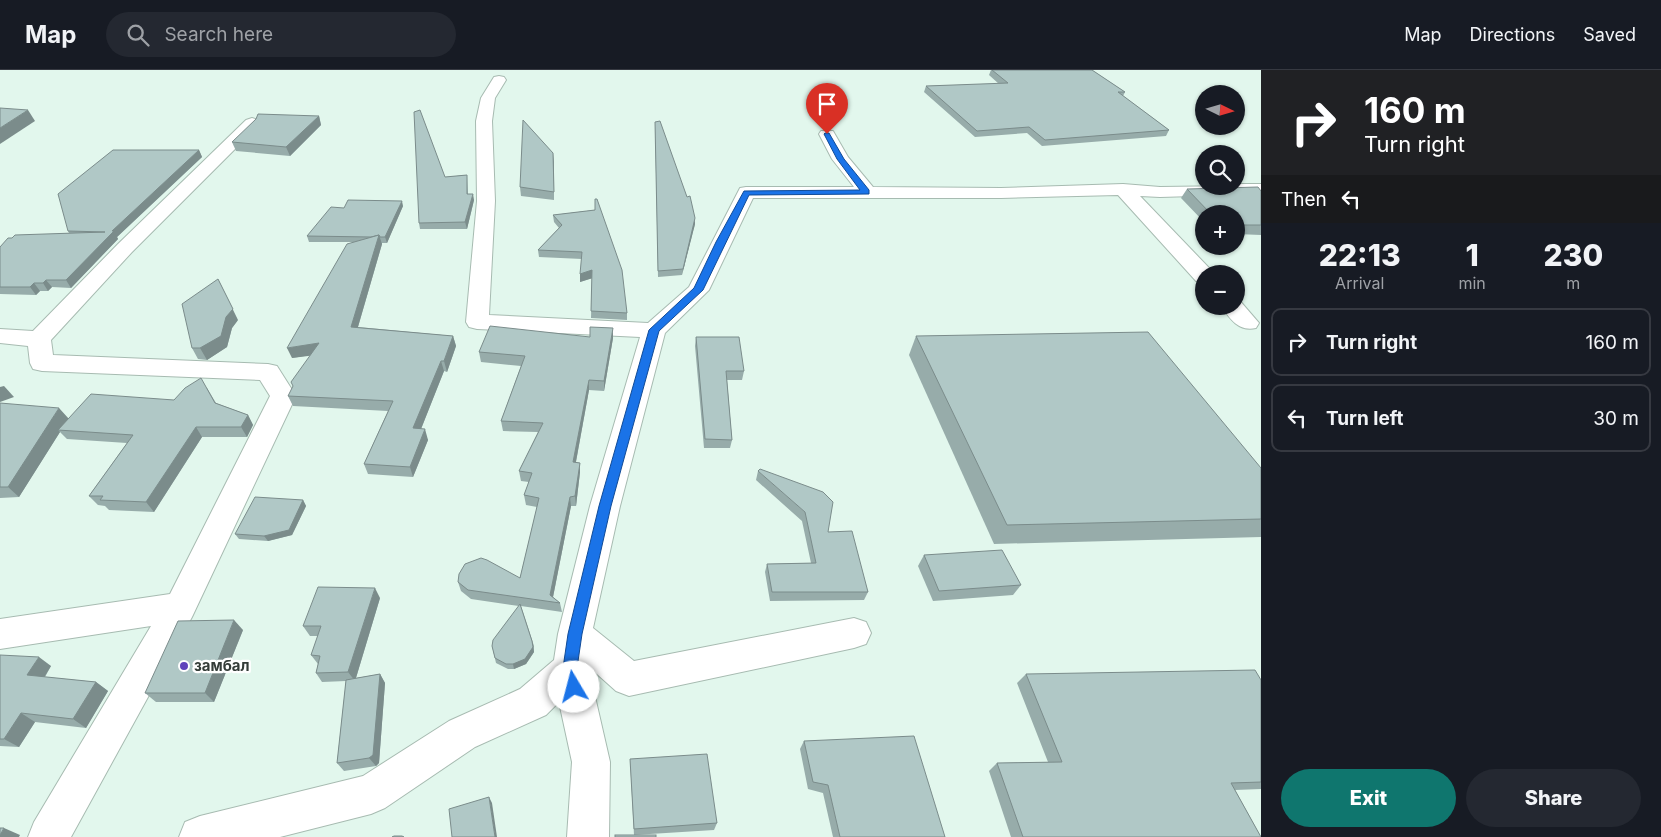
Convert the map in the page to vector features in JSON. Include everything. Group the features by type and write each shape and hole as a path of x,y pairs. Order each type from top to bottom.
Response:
{"street":[{"path":"499,80 488,98 484,121 486,201 477,322 654,330"},
{"path":"39,339 124,248 252,123"},
{"path":"827,134 856,181 867,192"},
{"path":"1123,189 1195,266"},
{"path":"588,837 591,762 573,651 605,506 654,330 698,290 746,192 1001,193 1123,189 1160,192 1261,189"},
{"path":"1240,315 1248,323"},
{"path":"0,336 39,339"},
{"path":"39,339 42,363 268,372 283,396 180,607 49,837"},
{"path":"0,634 180,607"},
{"path":"573,651 629,679 854,633"},
{"path":"200,837 371,794 462,734 533,702 573,651"}],"building":[{"path":"992,70 1092,70 1125,92 1118,92 1169,130 1045,140 1029,127 977,131 926,86 1008,83"},
{"path":"0,108 28,110 0,128"},
{"path":"420,110 445,177 467,175 467,194 473,194 465,222 419,223 414,112"},
{"path":"258,114 319,116 286,147 232,142 256,119"},
{"path":"523,120 553,153 554,192 520,187"},
{"path":"660,121 687,197 690,196 695,218 683,269 658,271 655,122"},
{"path":"113,150 199,150 112,231 114,231 66,280 46,280 43,283 34,283 30,287 0,287 0,247 8,238 12,238 15,235 105,232 68,231 58,194"},
{"path":"1245,187 1258,187 1261,191 1261,225 1245,225 1245,205 1202,205 1187,189 1195,189 1195,195 1245,195"},
{"path":"595,199 597,199 622,270 627,313 591,311 592,270 580,274 582,252 538,250 562,225 553,215 595,210"},
{"path":"348,200 402,201 385,237 380,237 379,235 371,237 307,236 331,207 344,208"},
{"path":"379,235 351,327 453,336 444,361 441,361 413,428 425,429 410,467 364,464 393,401 288,396 293,386 291,382 319,343 287,348 347,244"},
{"path":"218,279 233,309 226,317 221,336 200,348 192,348 182,304"},
{"path":"490,326 590,337 590,327 613,328 604,381 589,380 573,462 580,463 575,496 570,497 550,595 560,603 468,590 458,582 459,574 465,564 481,558 520,578 539,498 524,495 532,473 519,471 543,423 501,421 525,356 479,352"},
{"path":"1148,332 1261,468 1261,519 1007,525 916,336"},
{"path":"696,337 739,337 744,371 726,371 732,440 705,439"},
{"path":"201,378 215,403 248,415 241,427 196,427 146,502 100,500 103,496 89,496 133,435 58,430 91,394 174,400 185,388"},
{"path":"0,403 59,408 8,487 0,487"},
{"path":"760,469 823,492 833,502 828,532 852,531 868,592 772,592 767,564 816,563 805,512 758,471"},
{"path":"255,497 303,500 289,530 264,536 235,534"},
{"path":"1002,550 1021,585 939,591 924,555"},
{"path":"318,587 375,588 348,672 316,673 320,656 311,655 321,626 303,626"},
{"path":"520,604 533,647 525,659 513,664 506,664 495,658 492,646 493,640"},
{"path":"234,620 205,693 145,693 178,621"},
{"path":"0,655 39,657 27,675 96,682 73,719 21,713 4,739 0,739"},
{"path":"1255,670 1261,680 1261,782 1231,783 1261,837 1023,837 997,763 1062,762 1026,674"},
{"path":"380,674 373,755 369,758 337,763 346,680"},
{"path":"914,736 945,837 840,837 828,785 813,782 804,741"},
{"path":"707,754 717,823 634,829 630,759"},
{"path":"489,797 495,837 452,837 449,809"},
{"path":"615,835 656,835 656,837 615,837"}],"place":[{"name":"замбал","path":"184,666"}],"route":[{"path":"574,687 570,668 575,634 605,506 654,330 698,290 746,192 867,192 856,181 827,134"}]}
